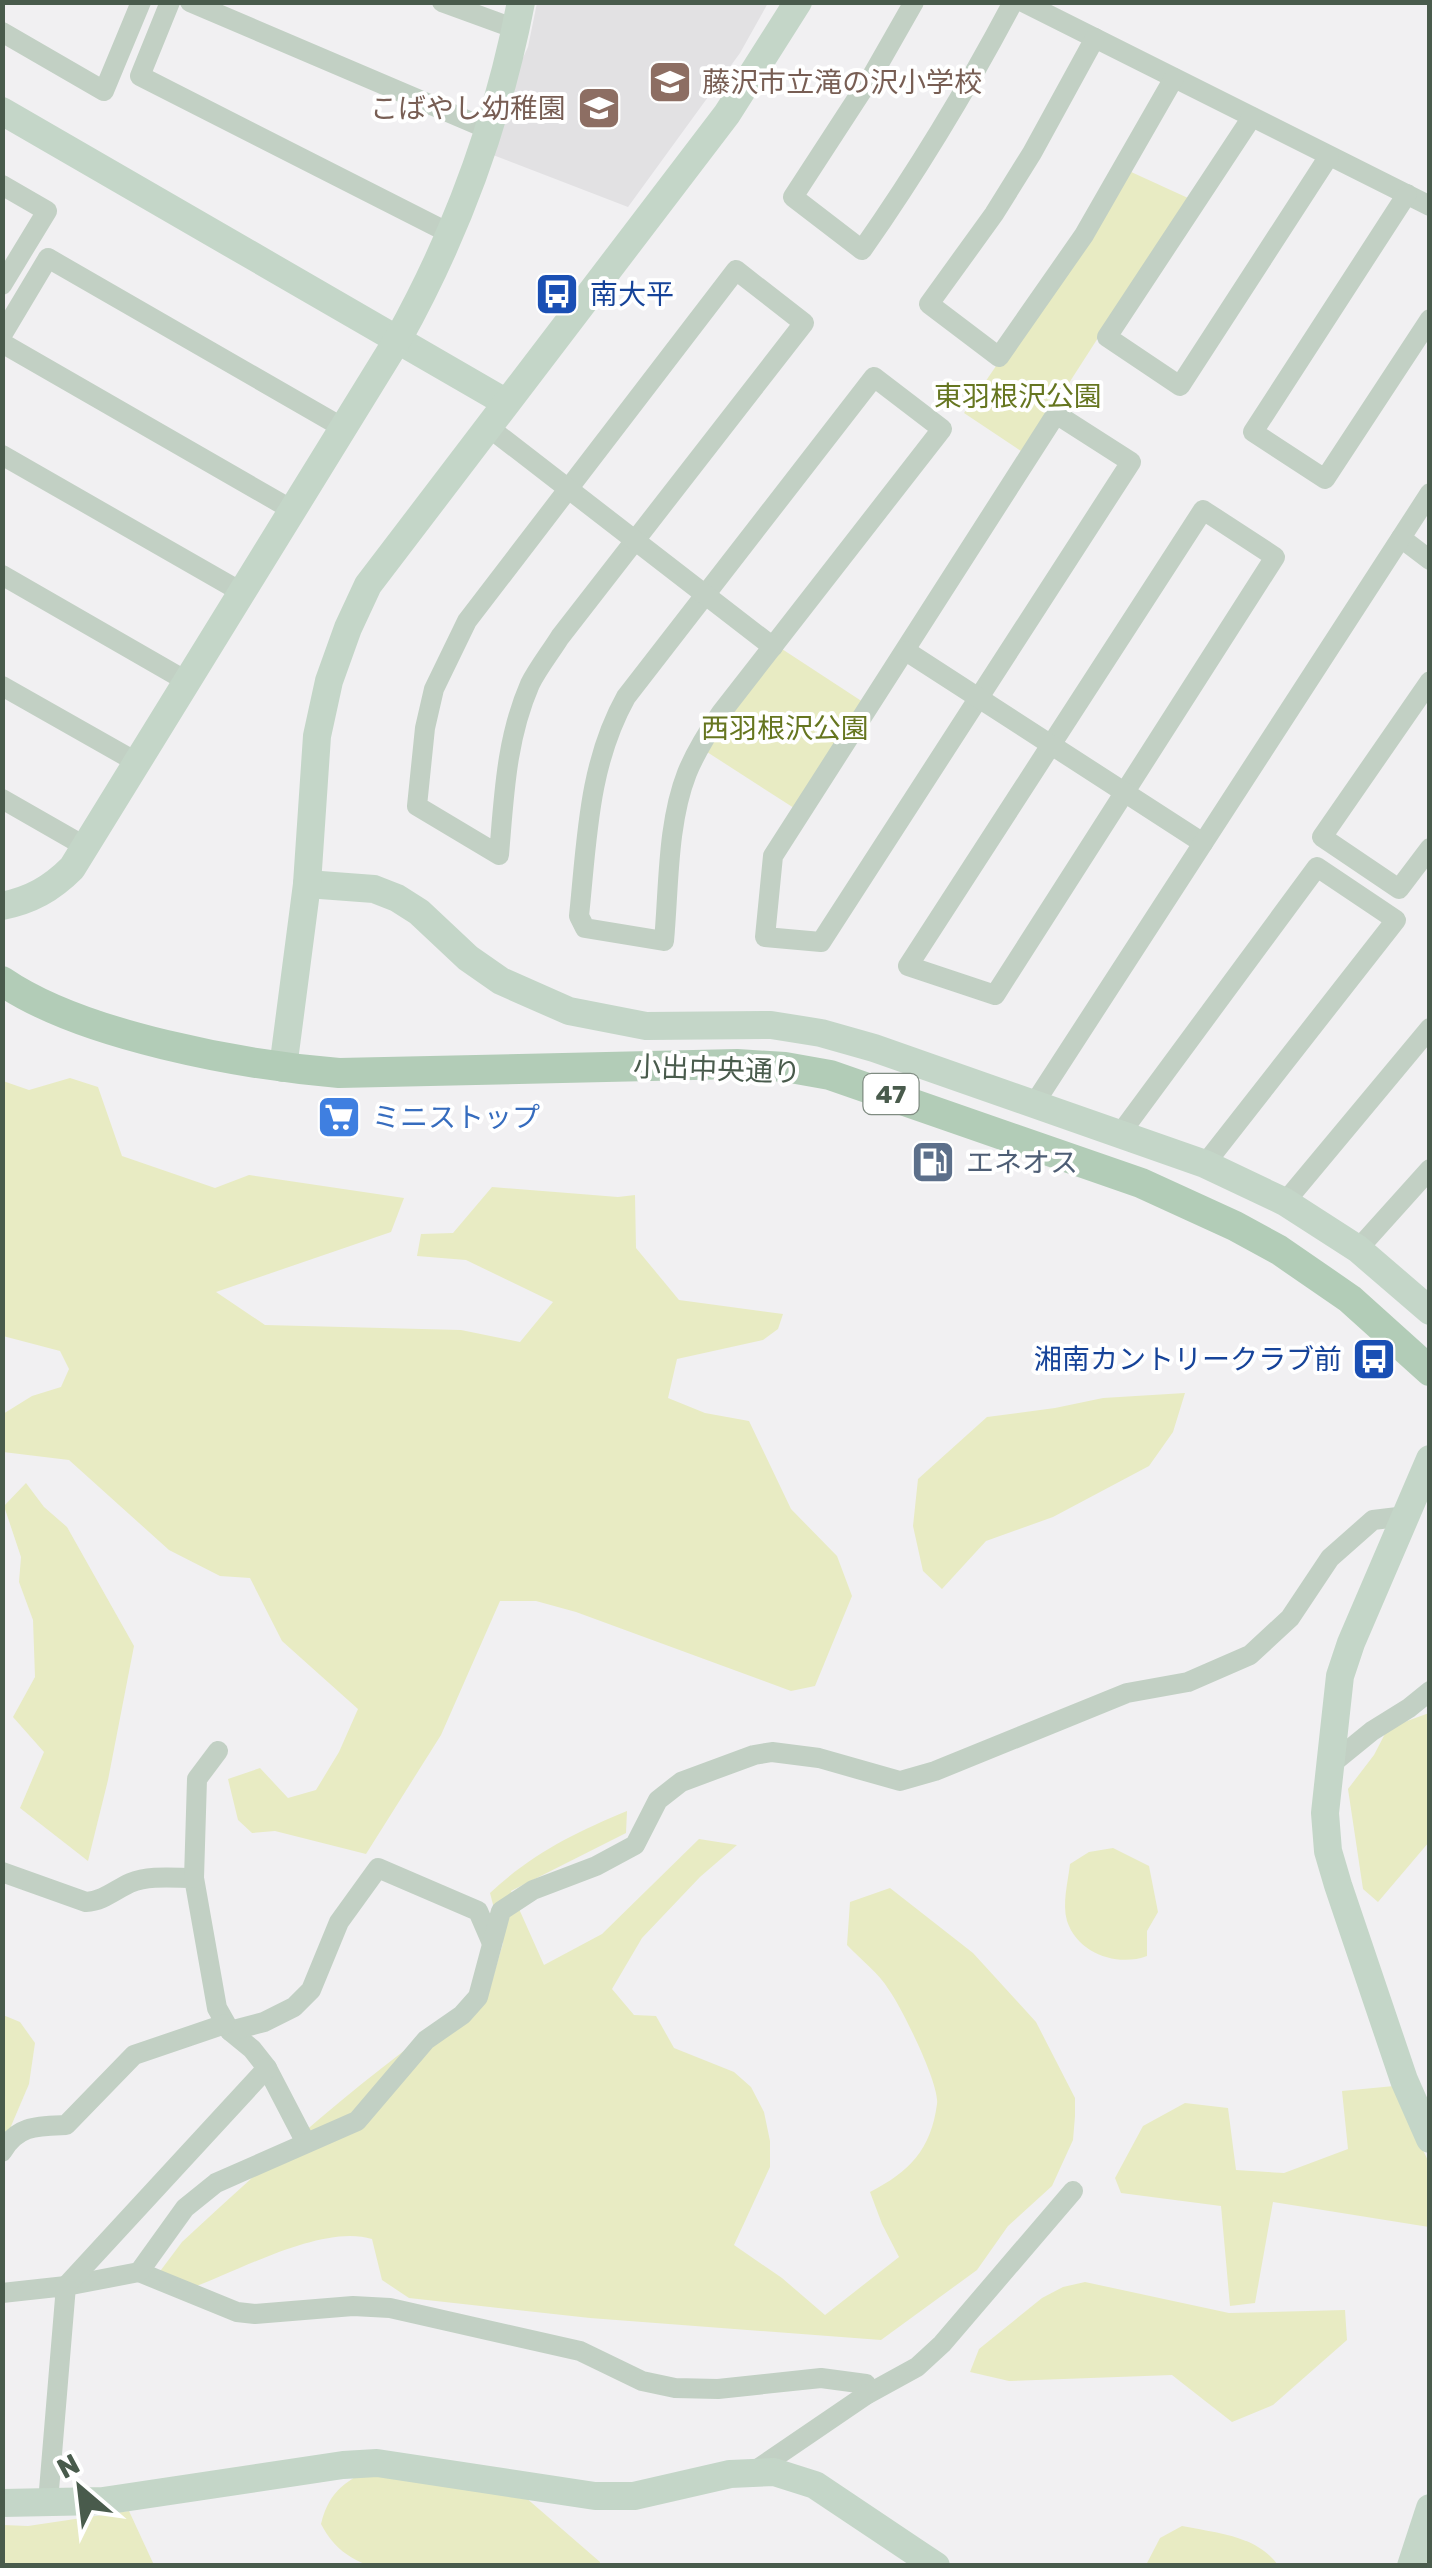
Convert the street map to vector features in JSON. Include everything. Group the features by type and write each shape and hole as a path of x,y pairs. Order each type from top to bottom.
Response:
{"main road":[{"name":"小出中央通り","path":"2,981 66,1014 168,1045 283,1068 339,1073 737,1064 830,1074 1141,1184 1234,1226 1279,1250 1350,1299 1430,1371"}],"street":[{"path":"2,32 104,91 142,2"},
{"path":"170,2 140,76 451,234"},
{"path":"190,2 490,130"},
{"path":"2,906 29,899 54,886 72,868 345,428 398,339 451,234 490,130 518,16 442,2"},
{"path":"283,1068 307,884 317,736 329,681 368,585 727,114 798,2"},
{"path":"914,2 874,74 793,197 862,250 959,104 1013,2"},
{"path":"1024,2 1430,206"},
{"path":"1095,38 1032,154 930,304 999,357 1084,236 1174,78"},
{"path":"2,110 505,402"},
{"path":"1252,117 1107,337 1180,386 1329,156"},
{"path":"2,185 48,211 2,285"},
{"path":"1406,194 1253,432 1325,480 1430,318"},
{"path":"2,335 48,258 345,428"},
{"path":"736,270 804,323 636,542 532,680 517,719 506,767 499,855 417,806 425,728 448,654 489,589 736,270"},
{"path":"2,343 294,511"},
{"path":"874,377 942,429 700,745 686,776 677,811 664,942 586,928 578,916 592,791 608,728 626,697 704,594 874,377"},
{"path":"1056,414 1131,462 822,942 765,937 773,856 906,652 1056,414"},
{"path":"487,426 773,648"},
{"path":"2,454 243,592"},
{"path":"1034,1104 1430,494"},
{"path":"1203,510 1274,557 1124,792 995,995 908,966 1203,510"},
{"path":"1401,538 1430,560"},
{"path":"2,575 188,682"},
{"path":"906,652 1203,843"},
{"path":"1430,681 1322,837 1399,889 1430,848"},
{"path":"2,686 138,764"},
{"path":"2,799 86,847"},
{"path":"1120,1134 1318,867 1396,920 1205,1164"},
{"path":"307,884 374,889 397,898 501,981 568,1012 646,1026 771,1025 821,1033 1205,1164 1285,1202 1358,1249 1426,1301"},
{"path":"1285,1202 1430,1028"},
{"path":"1358,1249 1430,1169"},
{"path":"1430,1460 1340,1676 1325,1812 1328,1851 1404,2080 1430,2139"},
{"path":"138,2272 185,2208 216,2183 357,2121 426,2040 462,2015 478,1997 501,1911 532,1890 596,1866 635,1845 658,1800 680,1782 754,1754 772,1752 819,1758 900,1781 935,1771 1127,1693 1188,1682 1250,1655 1290,1618 1330,1558 1373,1520 1406,1516"},
{"path":"1329,1766 1430,1690"},
{"path":"218,1751 197,1779 194,1878 207,1964 227,2027 267,2068 306,2144"},
{"path":"2,2152 10,2138 30,2126 66,2124 134,2055 227,2027 264,2022 294,2007 311,1990 340,1922 378,1868 478,1911 492,1941"},
{"path":"2,1872 86,1902 133,1882 158,1877 194,1878"},
{"path":"48,2502 66,2286 267,2068"},
{"path":"753,2472 866,2395 917,2368 1074,2191"},
{"path":"2,2293 138,2272 237,2312 390,2308 580,2350 642,2381 675,2388 718,2389 821,2378 866,2384 866,2395"},
{"path":"2,2502 103,2501 377,2463 595,2496 634,2496 753,2472 794,2476 815,2485 936,2566"},
{"path":"1411,2566 1430,2508"}],"shaded area":[{"path":"537,3 768,3 740,53 628,207 480,150 528,47"}],"green space":[{"name":"東羽根沢公園","path":"1129,171 1188,198 1024,453 964,413"},
{"name":"西羽根沢公園","path":"782,649 863,702 794,808 707,752"},
{"path":"70,1078 98,1087 122,1156 215,1188 249,1175 404,1198 391,1232 216,1292 265,1325 461,1330 520,1342 553,1302 466,1260 417,1256 421,1234 453,1233 492,1187 635,1195 636,1248 679,1300 783,1314 778,1329 763,1340 677,1359 668,1398 705,1413 749,1421 791,1509 837,1556 852,1596 815,1686 791,1691 576,1612 536,1601 500,1601 441,1735 366,1854 275,1831 252,1833 238,1820 228,1779 260,1768 288,1798 316,1790 358,1709 282,1641 250,1578 220,1576 169,1550 69,1460 3,1452 3,1414 32,1396 61,1387 69,1369 60,1351 3,1336 3,1081 29,1090"},
{"path":"1185,1393 1173,1432 1149,1466 1053,1517 986,1541 942,1589 923,1571 913,1526 918,1479 987,1417 1103,1398"},
{"path":"26,1483 44,1507 67,1527 134,1646 88,1861 20,1808 44,1752 13,1717 35,1677 33,1620 19,1582 21,1557 4,1506"},
{"path":"1429,1713 1429,1842 1378,1902 1363,1889 1348,1789 1374,1755 1388,1728"},
{"path":"627,1811 626,1833 511,1891 544,1965 602,1934 699,1839 737,1845 700,1877 642,1938 612,1989 634,2015 656,2016 674,2048 734,2072 751,2087 764,2112 770,2167 734,2245 782,2278 825,2315 899,2257 870,2192 916,2158 929,2134 937,2104 927,2064 895,1999 847,1945 850,1902 890,1888 973,1953 1036,2022 1075,2098 1073,2140 1052,2186 1008,2226 977,2270 881,2340 590,2318 409,2298 382,2280 372,2239 351,2236 301,2245 178,2293 158,2274 182,2242 292,2142 408,2048 489,1991 503,1943 490,1893 555,1845"},
{"path":"1113,1848 1149,1866 1158,1912 1147,1931 1147,1956 1136,1959 1100,1955 1080,1942 1067,1921 1065,1900 1070,1864 1089,1852"},
{"path":"3,2015 20,2022 35,2043 29,2084 3,2145"},
{"path":"1394,2086 1429,2163 1429,2227 1273,2202 1255,2303 1230,2306 1221,2206 1121,2193 1115,2178 1143,2126 1185,2103 1228,2108 1236,2170 1284,2173 1348,2149 1342,2091"},
{"path":"1085,2282 1229,2313 1345,2310 1347,2340 1273,2405 1232,2422 1172,2375 1009,2381 970,2372 979,2349 1042,2298"},
{"path":"377,2464 517,2490 600,2565 359,2562 335,2544 321,2524 335,2494 348,2481"},
{"path":"129,2511 154,2565 3,2566 3,2525 28,2526"},
{"path":"1182,2526 1247,2541 1278,2565 1146,2565 1160,2538"}],"place":[{"name":"藤沢市立滝の沢小学校","path":"670,82"},
{"name":"こばやし幼稚園","path":"599,108"},
{"name":"南大平","path":"557,294"},
{"name":"ミニストップ","path":"339,1117"},
{"name":"エネオス","path":"933,1162"},
{"name":"湘南カントリークラブ前","path":"1374,1359"}]}
